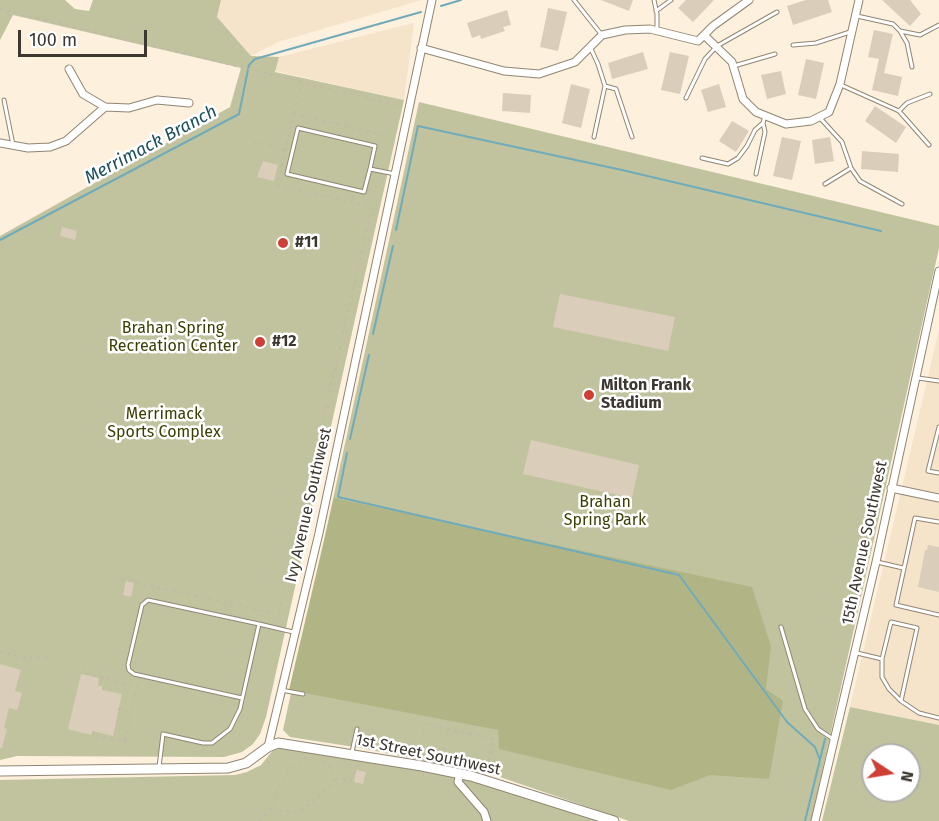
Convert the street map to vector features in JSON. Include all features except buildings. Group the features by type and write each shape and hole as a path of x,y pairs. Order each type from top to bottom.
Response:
{"street":[{"name":"Ivy Avenue Southwest","path":"268,747 333,466 432,0"},
{"path":"421,48 504,71 539,74 575,62 602,35 625,30 657,31 698,41 713,26 749,0"},
{"path":"704,35 732,62 743,99 764,120 786,124 811,121 829,112 840,84 859,0"},
{"path":"69,69 83,94 105,108 129,108 157,100 189,103"},
{"path":"0,143 28,148 50,147 66,141 105,108"},
{"name":"15th Avenue Southwest","path":"815,821 876,561 939,271"},
{"path":"891,488 939,498"},
{"name":"1st Street Southwest","path":"268,747 278,743 460,773 614,821"},
{"path":"0,771 228,768 246,763 268,747"},
{"path":"460,773 458,782 484,812 487,821"}],"lane":[{"path":"574,0 602,35"},
{"path":"654,0 657,31"},
{"path":"656,11 671,0"},
{"path":"686,98 705,59 717,46 777,12"},
{"path":"855,15 893,24 907,43 912,67"},
{"path":"900,31 920,35 939,25"},
{"path":"793,45 816,43 852,31"},
{"path":"590,47 605,86 594,137"},
{"path":"733,66 775,54"},
{"path":"840,84 899,111 929,145"},
{"path":"605,86 616,89 632,137"},
{"path":"899,111 907,103 930,94"},
{"path":"4,100 13,145"},
{"path":"819,117 842,142 850,168 860,181 902,204"},
{"path":"702,158 728,164 738,158 764,120"},
{"path":"756,174 765,132 764,120"},
{"path":"298,128 375,146 369,169 364,192 287,174 298,128"},
{"path":"825,184 850,168"},
{"path":"369,169 394,174"},
{"path":"916,378 939,381"},
{"path":"939,427 928,471 939,473"},
{"path":"939,522 915,518 896,605 939,615"},
{"path":"876,561 903,568"},
{"path":"243,698 134,674 129,670 128,665 142,605 148,600 295,632"},
{"path":"901,701 917,628 891,622 882,659 882,677 889,689 901,701 919,713 939,718"},
{"path":"159,770 160,743 163,734 212,743 230,729 237,719 259,624"},
{"path":"781,627 805,709 818,729 834,740"},
{"path":"855,653 882,659"},
{"path":"281,690 303,694"},
{"path":"357,729 357,755"}],"path":[{"path":"0,9 402,106"},
{"path":"279,612 372,207 278,185 301,81"},
{"path":"294,114 383,135"},
{"path":"254,142 286,149"},
{"path":"121,579 272,613"},
{"path":"0,652 28,658 48,658"},
{"path":"84,668 83,673 137,687 124,741"},
{"path":"118,709 131,712"},
{"path":"448,729 442,758 419,752 425,724 448,729 494,739 483,780"},
{"path":"94,731 93,735 136,742"},
{"path":"259,821 274,806 275,795 282,780 308,755"},
{"path":"334,778 351,780 357,771 357,755"},
{"path":"274,806 277,810 299,812 333,784 332,769 322,758"}],"shaded area":[{"path":"221,0 422,0 278,42 251,56 217,17"},
{"path":"414,23 404,100 275,71 279,57"},
{"path":"939,330 939,725 850,707"}],"green space":[{"name":"Brahan Spring Recreation Center","path":"0,0 65,0 75,9 89,11 93,0 221,0 217,17 251,56 279,57 275,72 404,100 266,717 260,734 253,744 242,752 224,757 17,756 0,760 0,236 230,107 241,68 13,15 0,40"},
{"name":"Brahan Spring Park","path":"419,102 939,226 939,248 811,821 629,821 494,775 361,748 290,737 283,730"},
{"path":"334,498 752,587 771,646 766,689 783,701 769,779 710,775 671,790 499,749 498,730 289,690"},
{"path":"850,707 939,725 939,821 822,821"},
{"path":"290,746 403,766 491,785 600,821 0,821 0,780 235,775 261,765 274,749"}],"waterway":[{"name":"Merrimack Branch","path":"441,6 461,0"},
{"name":"Merrimack Branch","path":"0,240 239,114 249,65 255,59 421,12"},
{"path":"396,230 418,126 622,170 881,231"},
{"path":"373,334 393,246"},
{"path":"350,439 369,355"},
{"path":"347,453 338,497 679,575 787,722 815,747 820,760"},
{"path":"805,821 825,739"}],"place":[{"name":"#11","path":"283,243"},
{"name":"#12","path":"260,342"},
{"name":"Milton Frank Stadium","path":"589,395"}],"park label":[{"name":"Merrimack Sports Complex","path":"164,424"}]}
